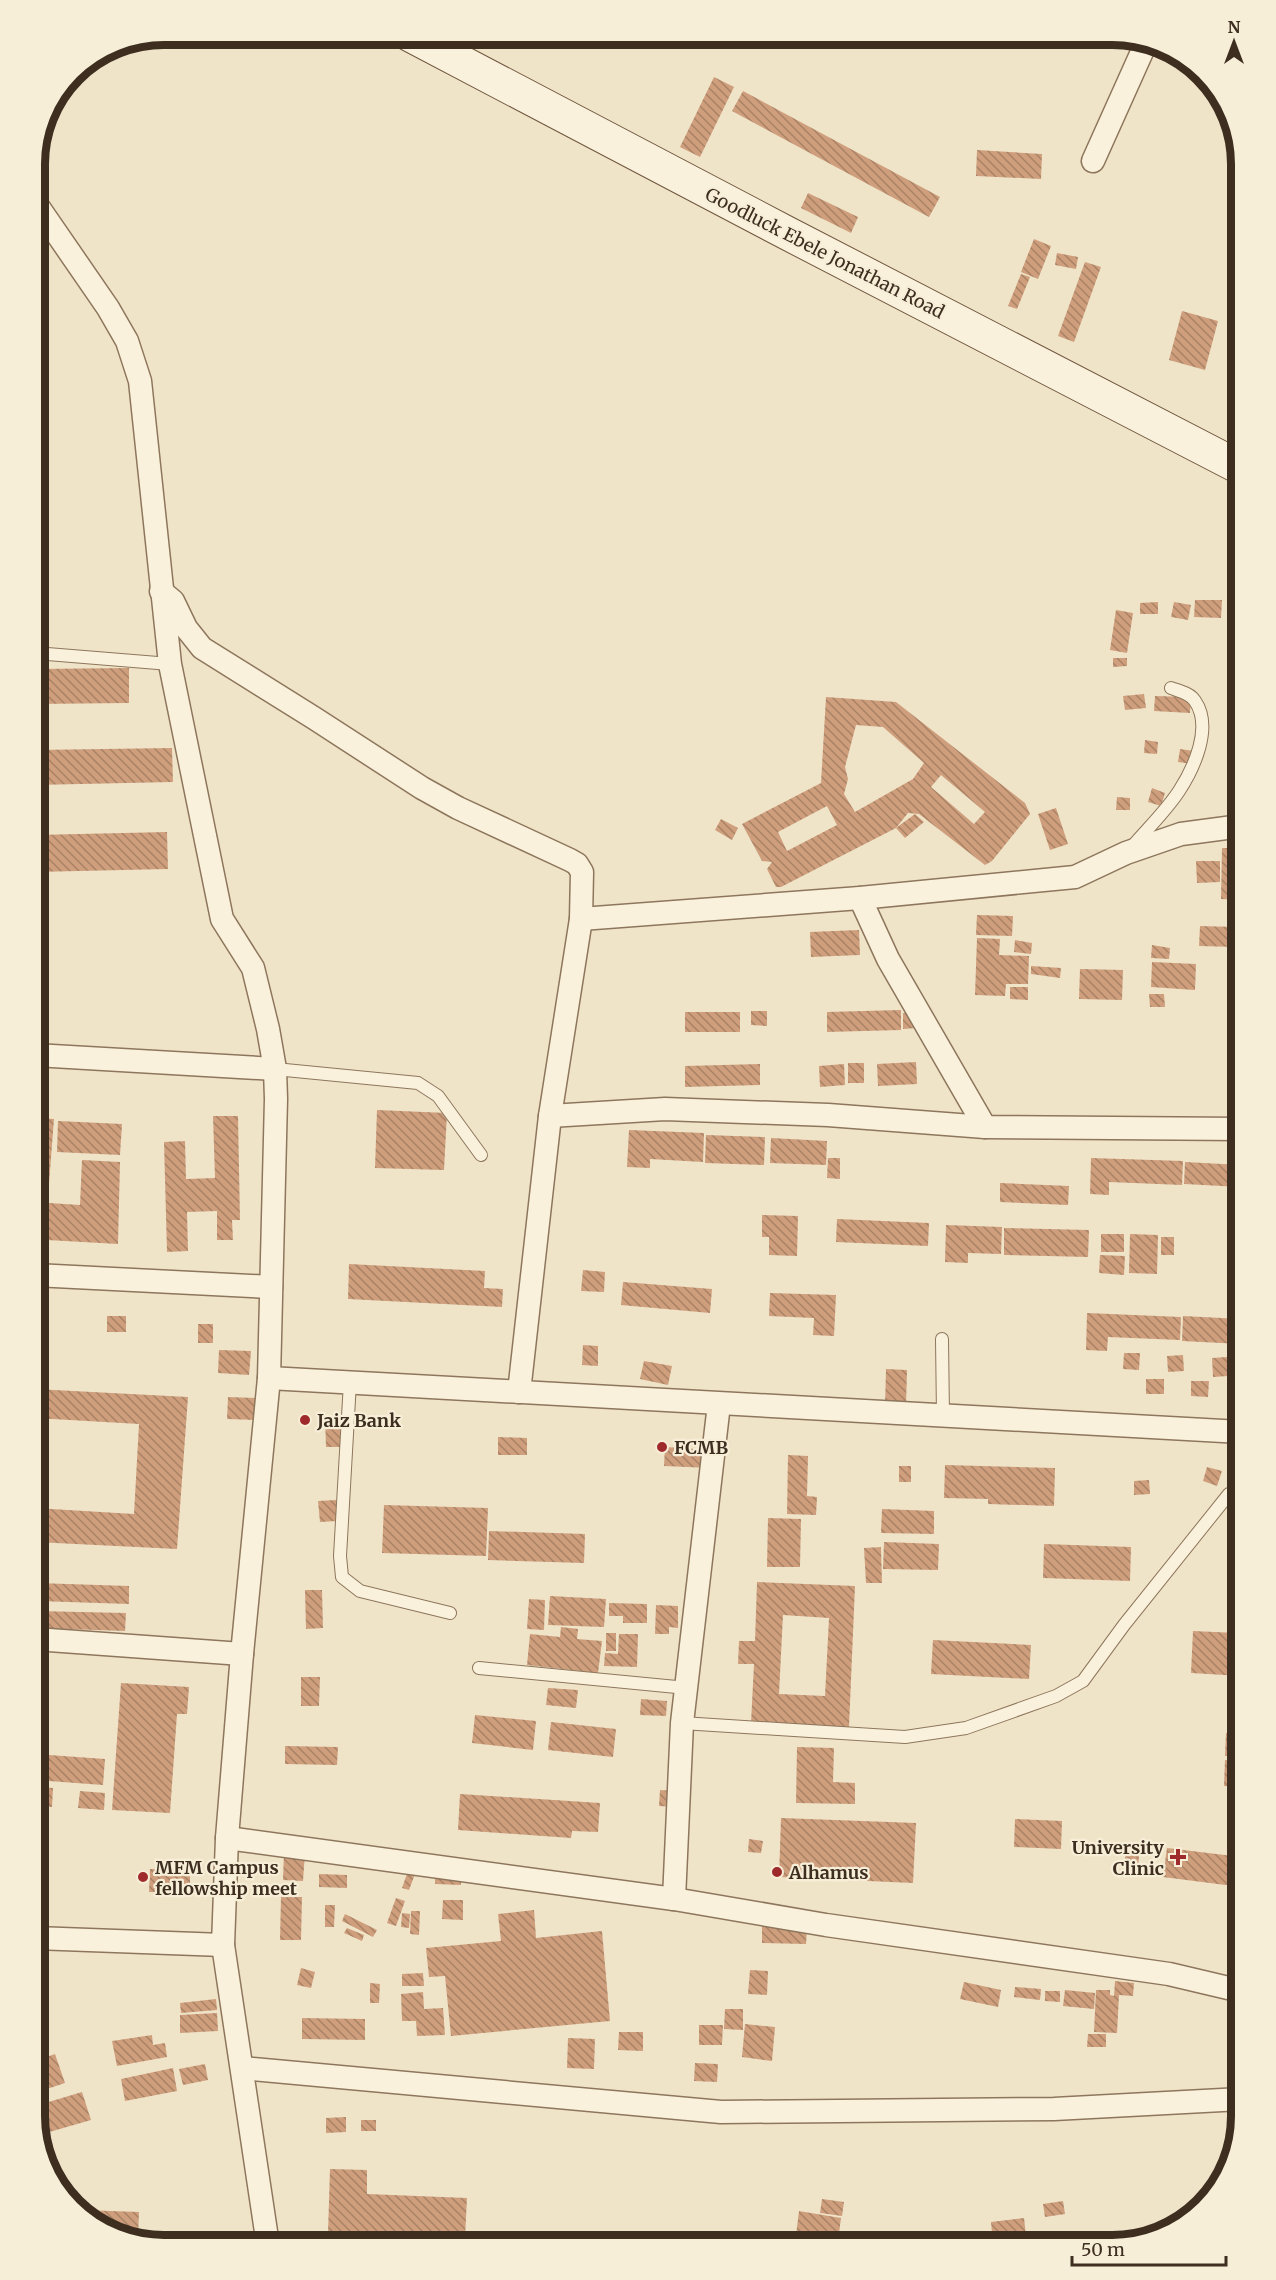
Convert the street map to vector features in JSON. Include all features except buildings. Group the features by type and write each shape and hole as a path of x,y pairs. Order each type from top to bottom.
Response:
{"main road":[{"name":"Goodluck Ebele Jonathan Road","path":"429,45 1231,462"}],"street":[{"path":"1093,161 1143,49"},
{"path":"45,217 108,308 127,341 141,381 170,664 222,919 253,968 275,1069 269,1378 226,1838 223,1945 267,2235"},
{"path":"161,591 172,601 186,628 202,648 422,788 458,808 577,864 582,872 581,919 550,1116 519,1392"},
{"path":"581,919 860,898 1075,877 1126,853 1181,834 1231,827"},
{"path":"860,898 888,959 985,1127"},
{"path":"45,1056 275,1069"},
{"path":"550,1116 665,1109 828,1115 985,1127 1231,1129"},
{"path":"45,1276 272,1287"},
{"path":"269,1378 1231,1431"},
{"path":"674,1899 682,1723 719,1404"},
{"path":"45,1641 242,1654"},
{"path":"226,1838 674,1899 826,1925 1170,1974 1231,1988"},
{"path":"45,1938 223,1945"},
{"path":"242,2068 721,2112 1054,2109 1231,2100"}],"lane":[{"path":"45,654 170,664"},
{"path":"1126,853 1179,792 1198,753 1203,717 1194,699 1184,692 1171,688"},
{"path":"275,1069 418,1083 438,1096 481,1155"},
{"path":"942,1339 943,1416"},
{"path":"350,1382 340,1556 342,1577 360,1591 450,1613"},
{"path":"682,1723 905,1737 966,1728 1056,1696 1083,1681 1228,1494"},
{"path":"479,1668 687,1688"}],"place":[{"name":"Jaiz Bank","path":"305,1420"},
{"name":"FCMB","path":"662,1447"},
{"name":"University Clinic","path":"1178,1857"},
{"name":"Alhamus","path":"777,1872"},
{"name":"MFM Campus fellowship meet","path":"143,1877"}]}
